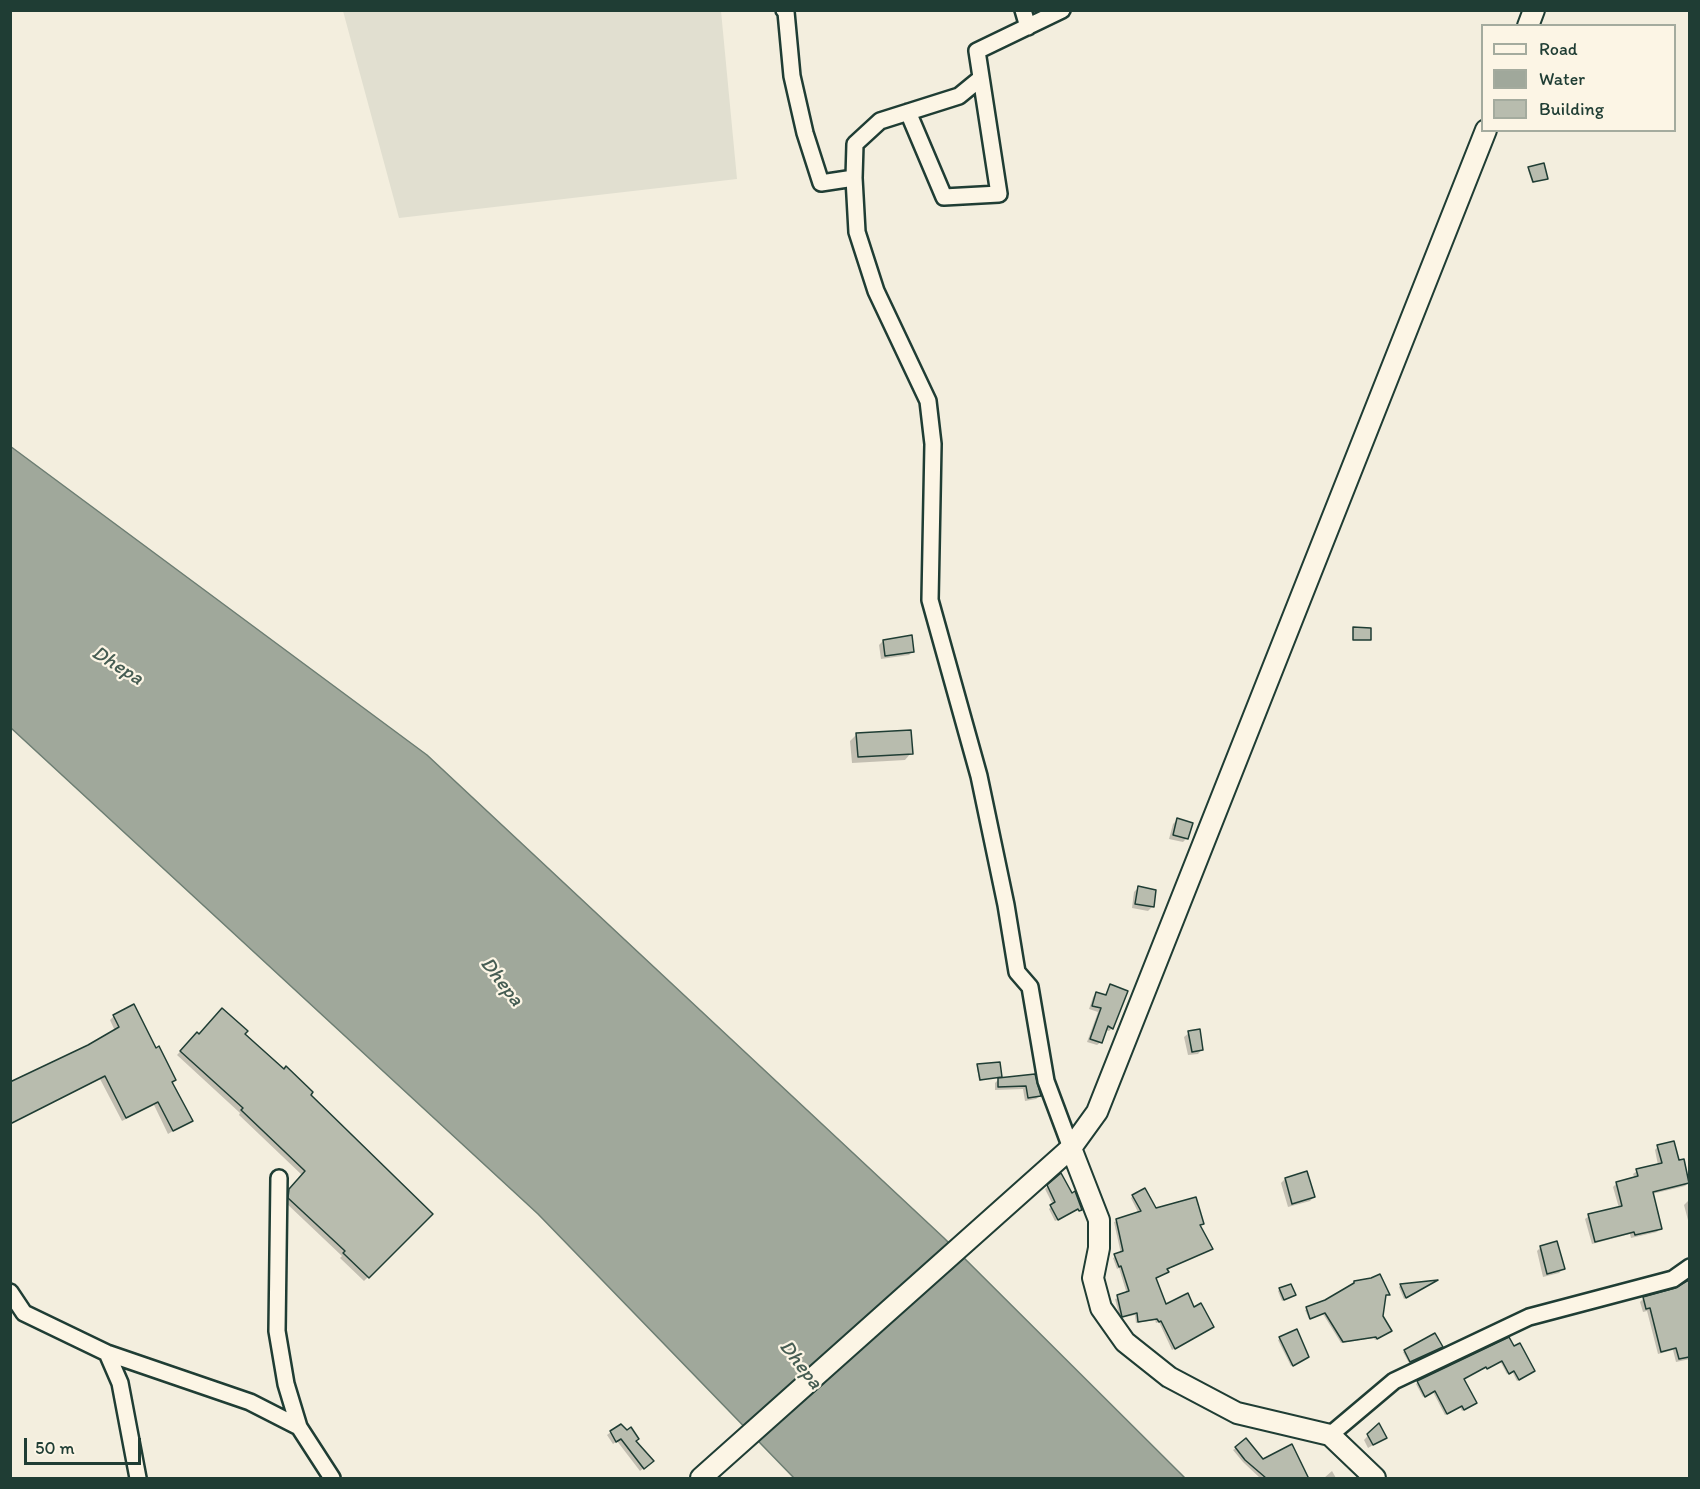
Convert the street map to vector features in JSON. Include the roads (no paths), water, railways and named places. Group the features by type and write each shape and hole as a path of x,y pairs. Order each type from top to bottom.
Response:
{"street":[{"path":"784,10 795,87 805,133 821,183 854,178"},
{"path":"1023,10 1028,27"},
{"path":"908,112 944,197 999,194 977,51 1062,10"},
{"path":"981,78 959,96 880,121 855,144 857,232 876,291 928,401 933,444 930,600 979,776 1006,905 1017,972 1030,987 1047,1081 1099,1220 1099,1248 1093,1278 1101,1308 1125,1342 1169,1377 1238,1413 1330,1435 1375,1479"},
{"path":"701,1479 1071,1148 1097,1112 1485,132"},
{"path":"279,1178 277,1331 286,1384 298,1427 332,1479"},
{"path":"1330,1435 1394,1381 1518,1322 1529,1317 1673,1279 1689,1268"},
{"path":"10,1292 24,1313 107,1353 250,1402 298,1427"},
{"path":"107,1353 120,1383 138,1479"}],"water":[{"name":"Dhepa","path":"10,446 427,755 944,1238 1185,1478 794,1478 538,1214 11,728"}]}
